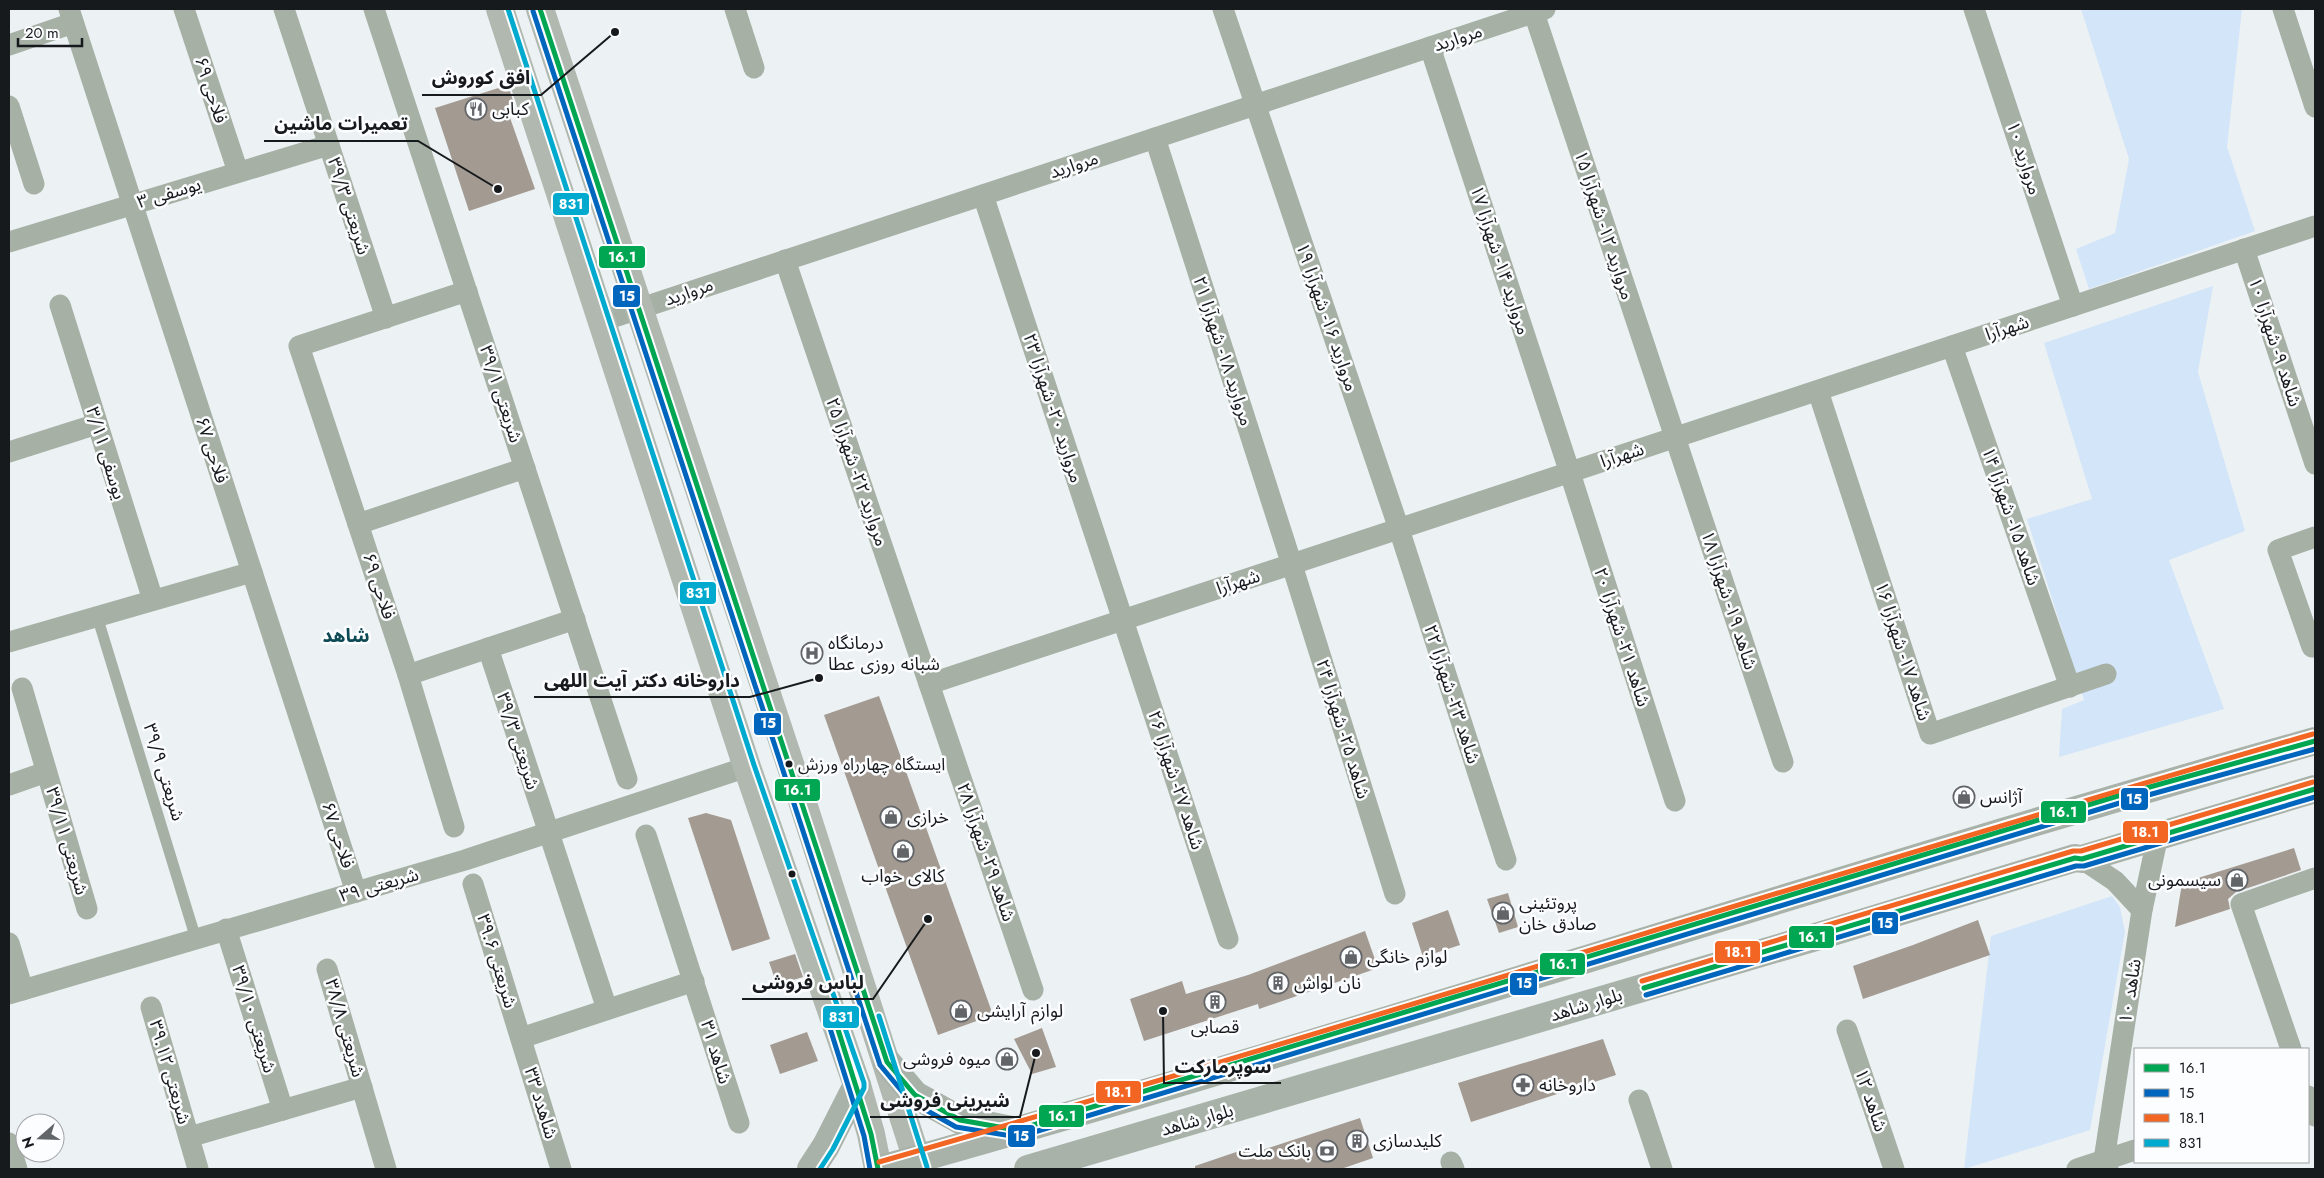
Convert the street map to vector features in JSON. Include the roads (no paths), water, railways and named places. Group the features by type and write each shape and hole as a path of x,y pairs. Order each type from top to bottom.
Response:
{"main road":[{"path":"500,9 747,767 857,1085 879,1169 919,1164 1016,1130 2106,800 2315,741"},
{"path":"540,9 640,308 919,1164"},
{"name":"بلوار شاهد","path":"1028,1169 1810,939 2075,858 2082,859 2315,789"},
{"path":"887,1062 915,1096 960,1120 1016,1130"},
{"path":"811,1169 826,1146 857,1085"}],"street":[{"name":"فلاحی ۶۹","path":"184,9 238,172"},
{"name":"شریعتی ۳۹/۳","path":"284,9 386,318"},
{"name":"شریعتی ۳۹/۱","path":"374,9 628,779"},
{"path":"735,9 754,68"},
{"name":"مروارید ۱۶- شهرآرا ۱۹","path":"1223,9 1399,529"},
{"name":"مروارید ۱۰","path":"1974,9 2073,306"},
{"path":"2283,9 2315,107"},
{"name":"مروارید","path":"602,321 1539,11"},
{"name":"مروارید ۱۲- شهرآرا ۱۵","path":"1539,11 1675,438"},
{"path":"9,45 71,16"},
{"name":"فلاحی ۶۷","path":"71,16 356,892"},
{"name":"مروارید ۱۴- شهرآرا ۱۷","path":"1430,47 1570,472"},
{"path":"9,106 34,184"},
{"name":"مروارید ۱۸- شهرآرا ۲۱","path":"1155,138 1292,564"},
{"name":"یوسفی ۳","path":"9,242 329,145"},
{"name":"مروارید ۲۰- شهرآرا ۲۳","path":"982,195 1123,620"},
{"name":"شهرآرا","path":"930,684 2315,226"},
{"name":"شاهد ۹- شهرآرا ۱۰","path":"2244,249 2315,464"},
{"name":"مروارید ۲۲- شهرآرا ۲۵","path":"786,260 930,684"},
{"path":"386,318 467,291"},
{"name":"یوسفی ۳/۱۱","path":"60,305 152,600"},
{"name":"فلاحی ۶۹","path":"386,318 299,346 408,675 454,827"},
{"name":"شاهد ۱۵- شهرآرا ۱۴","path":"1952,346 2070,687"},
{"name":"شاهد ۱۷- شهرآرا ۱۶","path":"1818,391 1930,734 2106,674"},
{"path":"9,452 97,424"},
{"name":"شاهد ۱۹- شهرآرا ۱۸","path":"1675,438 1782,762"},
{"path":"358,524 525,468"},
{"name":"شاهد ۲۱- شهرآرا ۲۰","path":"1570,472 1675,801"},
{"name":"شاهد ۲۳- شهرآرا ۲۲","path":"1399,529 1506,860"},
{"path":"2312,646 2278,550 2315,537"},
{"name":"شاهد ۲۵- شهرآرا ۲۴","path":"1292,564 1394,894"},
{"path":"9,642 252,572"},
{"path":"408,675 575,619"},
{"name":"شاهد ۲۷- شهرآرا ۲۶","path":"1123,620 1228,939"},
{"name":"شریعتی ۳۹/۳","path":"488,648 607,1009"},
{"name":"شاهد ۲۹- شهرآرا ۲۸","path":"930,684 1033,990"},
{"name":"شریعتی ۳۹/۱۱","path":"22,688 87,909"},
{"name":"شریعتی ۳۹","path":"16,992 196,939 226,928 356,892 548,833 747,767"},
{"path":"9,785 46,772"},
{"name":"شاهد ۳۱","path":"646,834 739,1123"},
{"name":"شاهد ۱۰","path":"2106,1165 2142,910 2158,835"},
{"path":"2082,859 2115,881 2142,910"},
{"path":"2291,1048 2241,904 2315,878"},
{"name":"شریعتی ۳۹.۶","path":"473,884 521,1038"},
{"name":"شریعتی ۳۹/۱۰","path":"226,928 283,1110"},
{"path":"9,943 16,992"},
{"name":"شریعتی ۳۸/۸","path":"328,969 386,1169"},
{"path":"521,1038 694,981"},
{"name":"شریعتی ۳۹.۱۲","path":"151,1007 198,1169"},
{"name":"شاهد ۱۲","path":"1847,1030 1894,1169"},
{"name":"شاهدد ۳۳","path":"521,1038 561,1169"},
{"path":"189,1137 362,1087"},
{"path":"2309,1099 2315,1116"},
{"path":"1639,1100 1662,1169"},
{"path":"9,1143 17,1169"},
{"path":"2077,1169 2106,1165 2134,1151"}],"lane":[{"name":"شریعتی ۳۹/۹","path":"97,616 196,939"}],"place":[{"name":"افق کوروش","path":"615,32"},
{"name":"کبابی","path":"476,109"},
{"name":"تعمیرات ماشین","path":"498,189"},
{"name":"درمانگاه شبانه روزی عطا","path":"812,653"},
{"name":"داروخانه دکتر آیت اللهی","path":"819,678"},
{"name":"ایستگاه چهارراه ورزش","path":"789,764"},
{"name":"آژانس","path":"1964,797"},
{"name":"خرازی","path":"891,817"},
{"name":"کالای خواب","path":"903,851"},
{"name":"سیسمونی","path":"2237,880"},
{"name":"پروتئینی صادق خان","path":"1503,913"},
{"name":"لباس فروشی","path":"928,919"},
{"name":"لوازم خانگی","path":"1351,957"},
{"name":"نان لواش","path":"1278,983"},
{"name":"قصابی","path":"1215,1002"},
{"name":"لوازم آرایشی","path":"961,1011"},
{"name":"سوپرمارکت","path":"1163,1011"},
{"name":"شیرینی فروشی","path":"1036,1053"},
{"name":"میوه فروشی","path":"1007,1059"},
{"name":"داروخانه","path":"1523,1085"},
{"name":"کلیدسازی","path":"1357,1141"},
{"name":"بانک ملت","path":"1327,1151"}],"district":[{"name":"شاهد","path":"346,635"}]}
